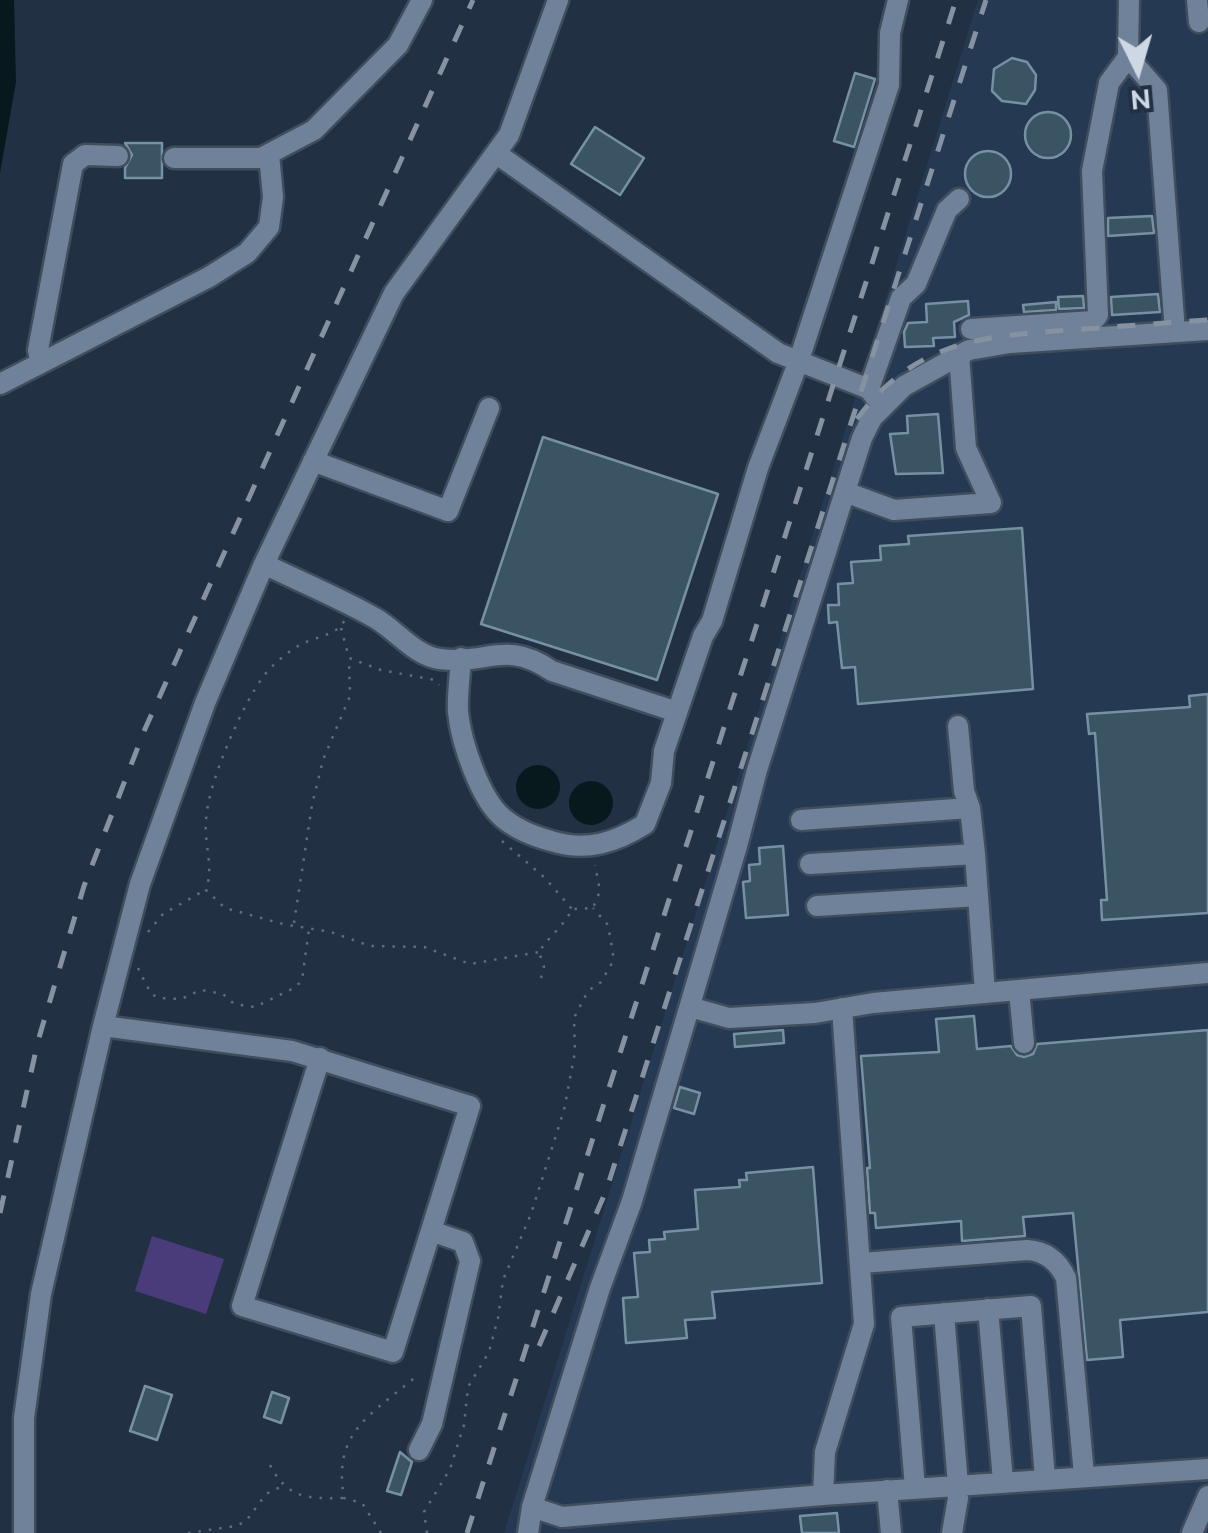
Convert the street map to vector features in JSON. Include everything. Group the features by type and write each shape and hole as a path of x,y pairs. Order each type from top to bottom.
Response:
{"street":[{"path":"174,158 261,158 314,130 398,45 422,0"},
{"path":"24,1533 24,1418 41,1294 140,884 205,703 264,564 394,293 508,135 558,0"},
{"path":"461,658 458,712 463,738 479,783 500,816 526,834 560,844 599,846 645,824 661,783 664,751 703,636 712,622 758,468 798,363 888,84 890,33 898,0"},
{"path":"971,329 1093,321 1098,315 1092,171 1109,83 1128,58 1129,0"},
{"path":"1197,0 1199,22"},
{"path":"1128,58 1157,90 1175,332"},
{"path":"0,384 209,277 247,252 269,227 273,197 269,154"},
{"path":"497,154 778,353 868,389 883,406"},
{"path":"40,361 38,350 72,164 85,155 118,156"},
{"path":"868,389 902,298 916,284 947,210 959,199"},
{"path":"528,1533 532,1507 600,1288 632,1201 757,770 862,438 872,418 904,386 959,355 1010,343 1208,330"},
{"path":"845,492 894,510 991,503 966,448 959,355"},
{"path":"313,461 448,510 488,408"},
{"path":"264,564 378,620 415,648 438,659 511,653 534,659 552,672 677,712"},
{"path":"958,726 975,854 985,993"},
{"path":"800,820 970,808"},
{"path":"810,864 975,854"},
{"path":"817,906 978,896"},
{"path":"690,1007 729,1018 1208,973"},
{"path":"1020,990 1024,1043"},
{"path":"823,1494 825,1452 864,1324 842,1008"},
{"path":"103,1026 292,1051 320,1058 470,1106 393,1352 242,1306 320,1058"},
{"path":"419,1450 432,1424 470,1261 462,1242 431,1231"},
{"path":"862,1264 1028,1250 1040,1251 1061,1267 1066,1278 1084,1475"},
{"path":"915,1488 900,1316 1031,1306 1045,1478"},
{"path":"988,1310 1002,1481"},
{"path":"944,1313 958,1498 952,1533"},
{"path":"532,1507 562,1517 823,1494 1208,1469"},
{"path":"886,1490 891,1533"},
{"path":"1192,1533 1208,1496"}],"path":[{"path":"144,942 149,928 163,914 206,890 212,874 206,820 217,776 262,679 299,645 341,628 351,606"},
{"path":"294,926 322,760 346,714 350,696 349,658"},
{"path":"593,908 600,891 594,868 599,846"},
{"path":"206,890 225,908 370,946 424,947 470,964 540,952"},
{"path":"541,978 544,967 540,952 550,934 566,923 572,910 593,908"},
{"path":"427,1533 424,1512 450,1470 464,1425 468,1387 488,1352 503,1280 531,1214 564,1110 574,1052 574,1018 588,990 600,982 611,965 608,926 593,908"},
{"path":"138,957 143,980 151,994 159,998 181,998 201,990 223,994 234,1004 255,1008 302,980 309,928"},
{"path":"344,1498 341,1460 357,1426 416,1373"},
{"path":"270,1465 282,1486 312,1498 344,1498 362,1503 381,1533"},
{"path":"188,1533 246,1522 266,1494 282,1486"}],"shaded area":[{"path":"0,0 14,0 16,82 0,173"},
{"path":"978,0 1208,0 1208,1533 504,1533"},
{"path":"538,765 554,771 560,787 554,803 538,809 522,803 516,787 522,771"},
{"path":"591,781 607,787 613,803 607,819 591,825 575,819 569,803 575,787"},
{"path":"152,1236 224,1259 206,1314 135,1291"}],"building":[{"path":"1012,58 1027,62 1036,75 1035,90 1026,104 1002,101 992,91 994,69"},
{"path":"855,73 875,79 854,147 834,141"},
{"path":"1048,112 1064,119 1071,135 1064,151 1048,158 1032,151 1025,135 1032,119"},
{"path":"595,127 644,158 620,195 571,164"},
{"path":"125,143 162,143 162,178 125,178 132,155"},
{"path":"988,151 1004,158 1011,174 1004,190 988,197 972,190 965,174 972,158"},
{"path":"1152,216 1154,233 1108,236 1108,218"},
{"path":"1158,294 1160,312 1112,315 1111,297"},
{"path":"1083,296 1084,308 1059,309 1058,297"},
{"path":"968,301 969,315 954,322 955,337 933,338 934,346 905,347 908,323 927,322 926,304"},
{"path":"1056,302 1056,310 1024,312 1023,305"},
{"path":"938,414 943,473 896,474 890,434 908,433 907,416"},
{"path":"543,437 718,494 657,680 481,624"},
{"path":"1022,528 1033,689 858,704 855,667 842,668 837,622 829,623 828,605 839,605 838,584 853,583 851,562 881,560 880,546 909,544 908,536"},
{"path":"1208,694 1208,913 1102,920 1101,900 1107,900 1095,733 1089,734 1087,714 1190,707 1189,696"},
{"path":"783,846 788,915 746,918 743,882 750,881 749,865 760,864 759,848"},
{"path":"974,1016 977,1049 1011,1046 1024,1057 1033,1054 1037,1044 1208,1030 1208,1312 1120,1320 1123,1357 1087,1360 1073,1213 1023,1217 1025,1236 962,1241 961,1221 876,1228 875,1213 870,1213 861,1056 939,1052 936,1019"},
{"path":"783,1030 784,1043 735,1047 734,1034"},
{"path":"680,1087 700,1093 694,1114 674,1108"},
{"path":"813,1167 822,1283 712,1292 715,1318 685,1320 687,1338 626,1343 623,1298 638,1297 634,1253 650,1252 649,1240 665,1239 664,1232 698,1229 695,1190 740,1187 739,1180 747,1180 746,1173"},
{"path":"145,1386 172,1395 157,1440 130,1431"},
{"path":"272,1392 289,1398 281,1423 264,1417"},
{"path":"400,1452 412,1462 401,1495 387,1491"},
{"path":"837,1513 839,1533 802,1533 800,1516"}],"railway":[{"path":"0,1213 38,1041 84,886 145,729 473,0"},
{"path":"467,1533 956,0"},
{"path":"539,1346 606,1191 986,0"},
{"path":"857,419 902,373 951,348 978,340 1208,320"}]}
